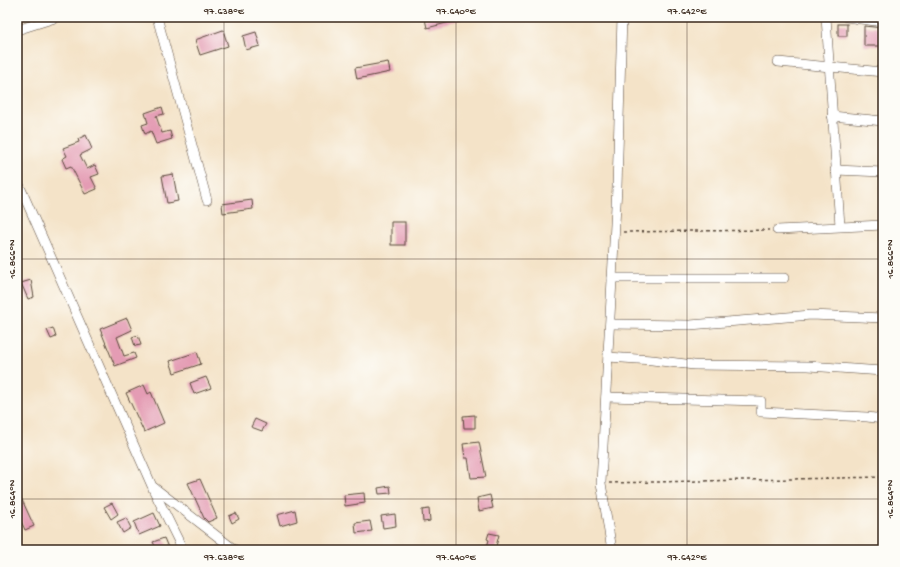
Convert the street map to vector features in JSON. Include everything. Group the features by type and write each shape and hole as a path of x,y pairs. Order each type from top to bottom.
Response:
{"street":[{"path":"17,29 58,17"},
{"path":"157,17 207,200"},
{"path":"612,550 601,483 615,232 622,17"},
{"path":"826,17 840,226"},
{"path":"846,17 883,22"},
{"path":"778,62 883,72"},
{"path":"832,116 883,121"},
{"path":"836,170 883,172"},
{"path":"17,180 152,486 183,550"},
{"path":"777,230 883,225"},
{"path":"612,278 784,278"},
{"path":"610,324 690,325 811,314 883,318"},
{"path":"608,357 652,360 694,366 808,366 883,371"},
{"path":"606,397 760,402 761,412 883,419"},
{"path":"152,486 235,550"}],"path":[{"path":"615,232 777,230"},
{"path":"601,483 883,477"}],"building":[{"path":"431,17 462,17 462,19 427,28 425,19"},
{"path":"838,24 847,24 847,36 838,36"},
{"path":"864,26 883,28 883,46 864,46"},
{"path":"223,30 228,46 200,55 195,40"},
{"path":"256,32 260,46 246,50 243,36"},
{"path":"388,62 390,72 357,79 355,68"},
{"path":"162,107 164,114 156,116 162,133 170,131 172,139 156,144 151,131 145,134 142,125 148,123 145,113"},
{"path":"86,135 92,149 80,155 87,169 95,165 99,174 91,177 97,189 85,194 71,166 66,168 62,159 67,156 63,148 79,142 78,139"},
{"path":"173,174 178,201 167,203 162,176"},
{"path":"252,200 253,209 223,213 222,204"},
{"path":"391,222 405,222 405,245 391,245"},
{"path":"31,280 34,297 28,299 21,283"},
{"path":"127,318 132,330 117,337 124,356 134,353 136,358 115,366 100,329"},
{"path":"53,328 56,337 51,339 47,330"},
{"path":"138,335 141,345 135,346 132,337"},
{"path":"197,352 201,364 174,373 170,361"},
{"path":"206,377 211,388 194,394 190,383"},
{"path":"144,385 148,394 151,392 164,423 144,432 126,393"},
{"path":"475,415 475,428 464,428 463,416"},
{"path":"255,419 266,424 262,431 251,427"},
{"path":"479,442 486,477 471,478 468,458 465,458 463,444"},
{"path":"200,479 217,518 208,522 204,518 188,483"},
{"path":"390,486 391,493 379,494 378,488"},
{"path":"17,489 34,526 25,530 17,512"},
{"path":"364,493 365,503 345,506 344,495"},
{"path":"490,495 493,508 479,511 477,498"},
{"path":"112,503 118,514 111,519 104,507"},
{"path":"429,509 430,521 423,522 422,510"},
{"path":"295,510 297,521 280,526 277,515"},
{"path":"154,513 160,526 139,535 134,522"},
{"path":"236,513 239,519 232,523 229,516"},
{"path":"395,514 396,526 383,528 381,516"},
{"path":"126,518 131,528 123,533 117,522"},
{"path":"370,521 372,531 356,533 355,523"},
{"path":"489,533 499,535 495,550 486,550 489,540 487,539"},
{"path":"164,538 169,550 157,550 153,542"}]}
